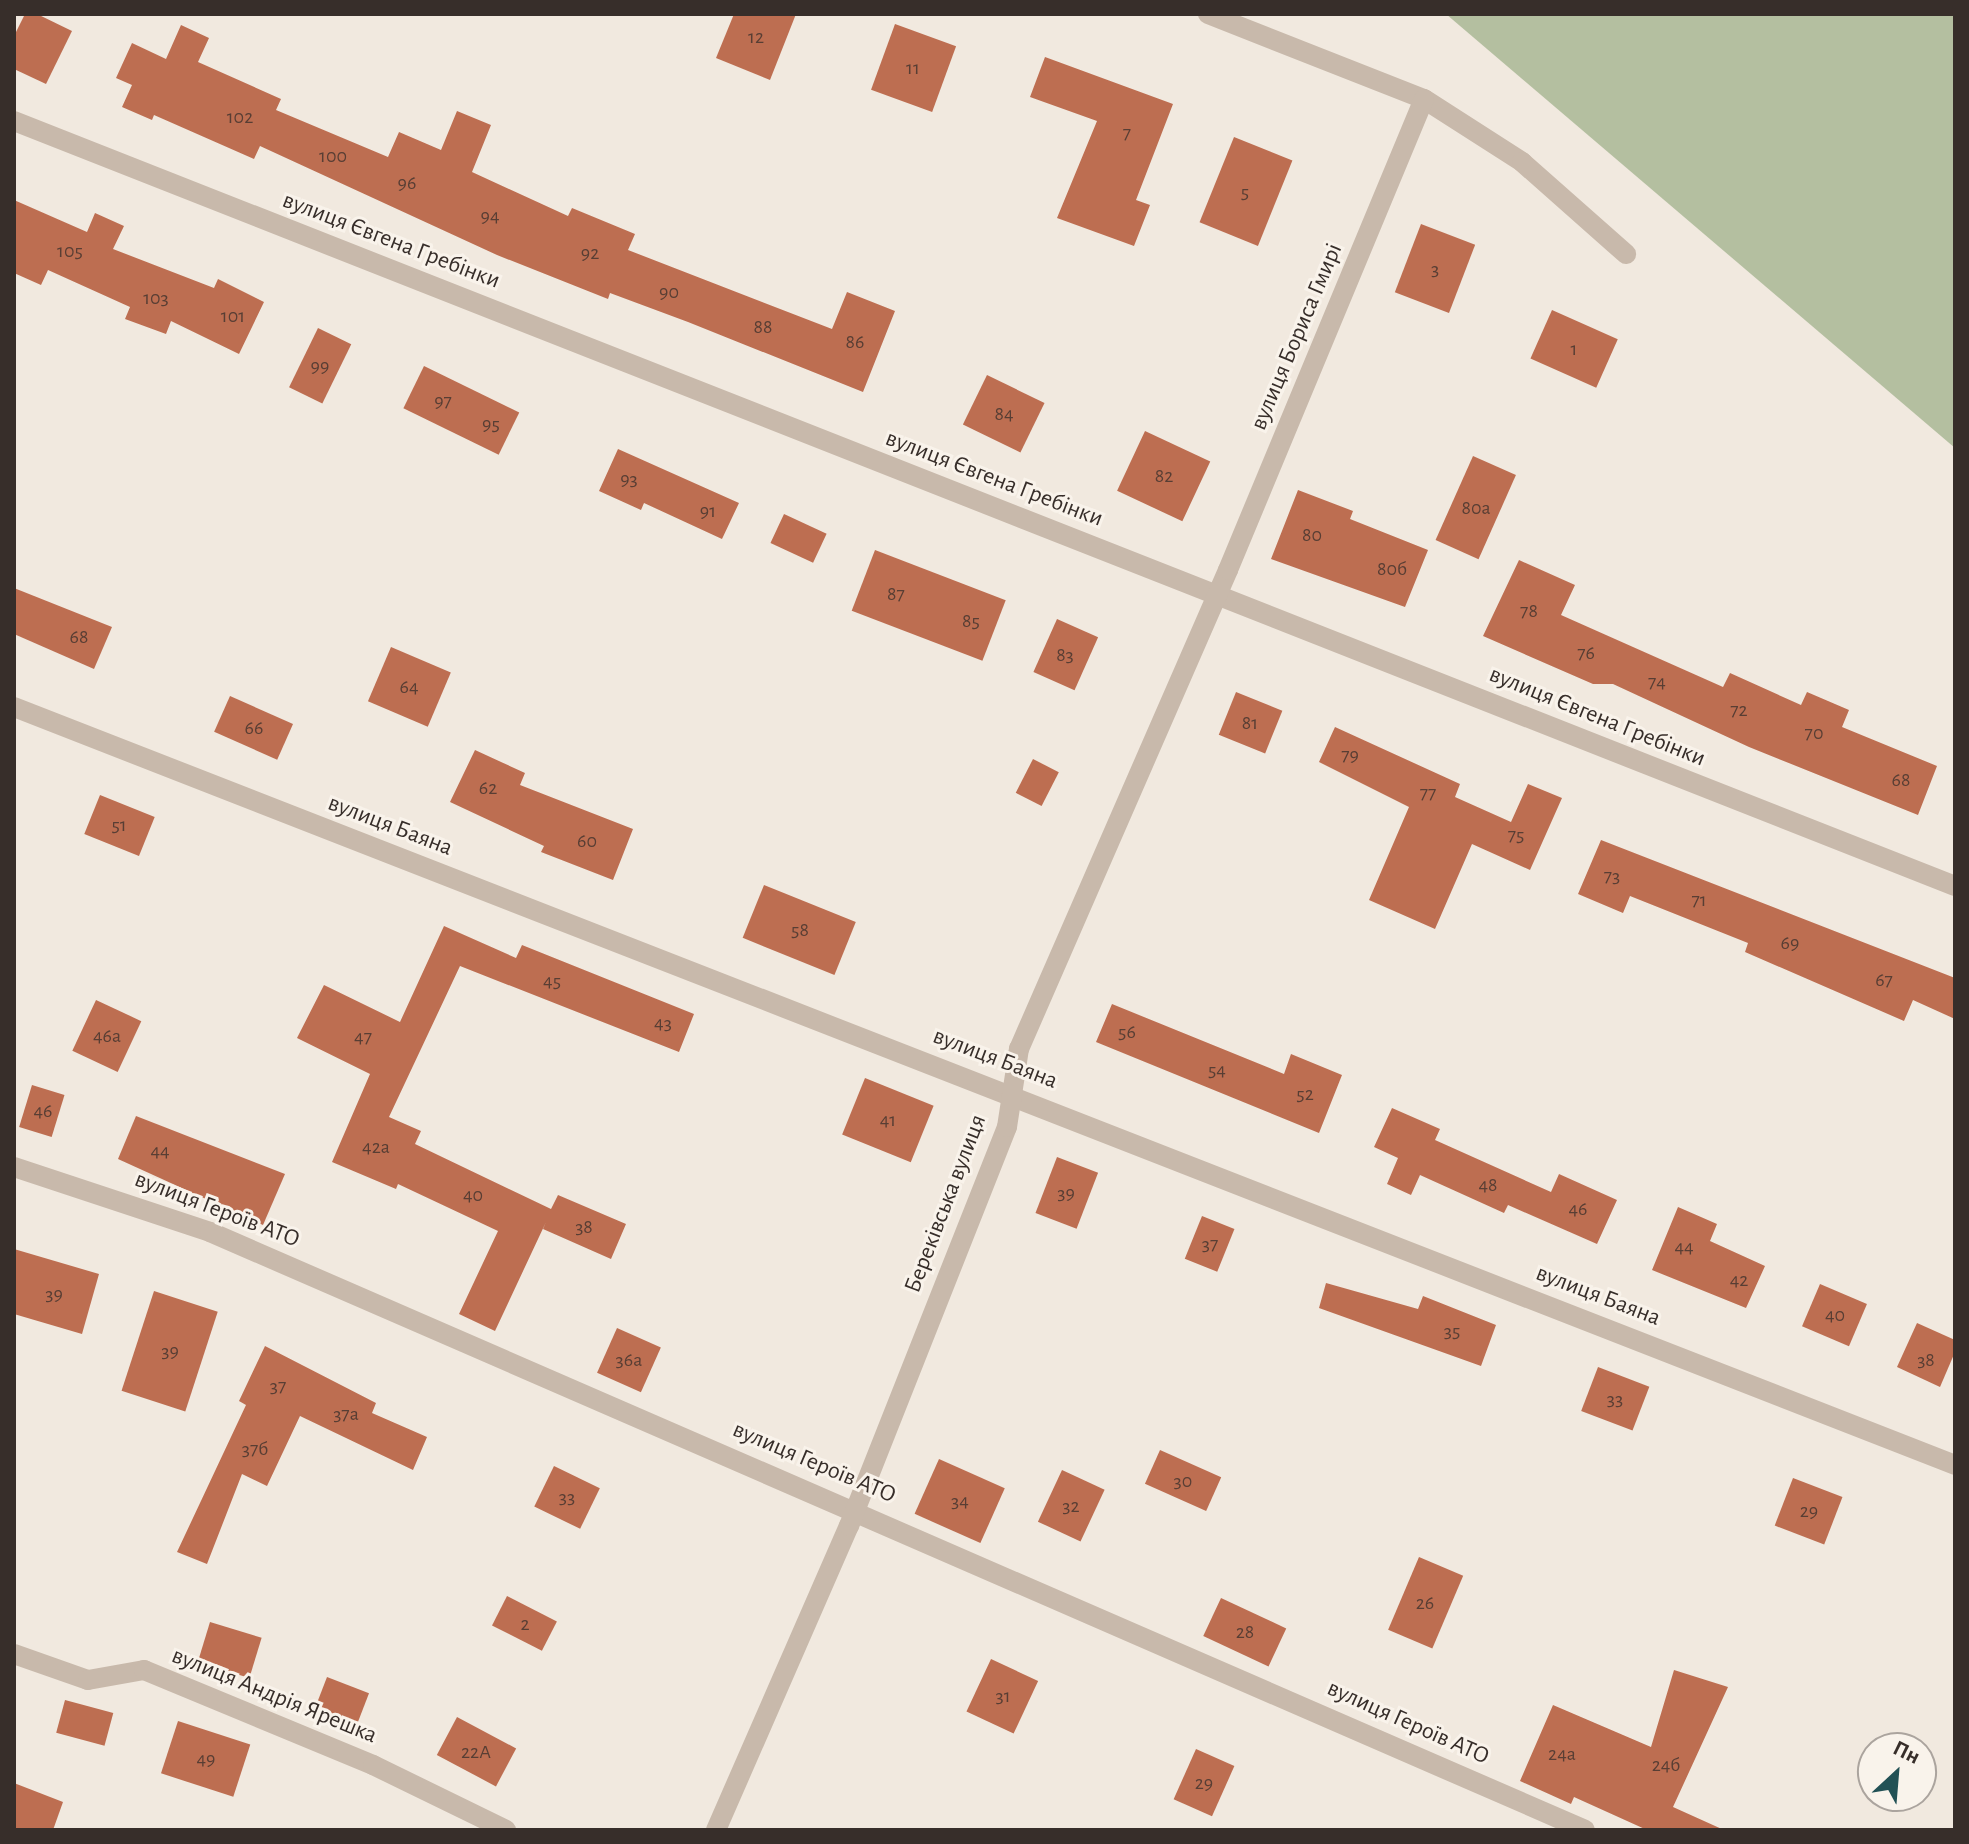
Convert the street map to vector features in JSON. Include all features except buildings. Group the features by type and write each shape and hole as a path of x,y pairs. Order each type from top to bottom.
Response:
{"street":[{"path":"1208,14 1424,99 1522,162 1626,254"},
{"name":"вулиця Бориса Гмирі","path":"1217,594 1424,99"},
{"name":"вулиця Євгена Гребінки","path":"14,121 1955,886"},
{"name":"Береківська вулиця","path":"716,1830 855,1508 1007,1127 1019,1049 1217,594"},
{"name":"вулиця Баяна","path":"14,707 1010,1093 1955,1465"},
{"name":"вулиця Героїв АТО","path":"14,1167 210,1232 855,1508 1585,1830"},
{"name":"вулиця Андрія Ярешка","path":"14,1654 88,1680 144,1670 373,1765 506,1830"}],"green space":[{"path":"1446,14 1955,14 1955,448"}]}
